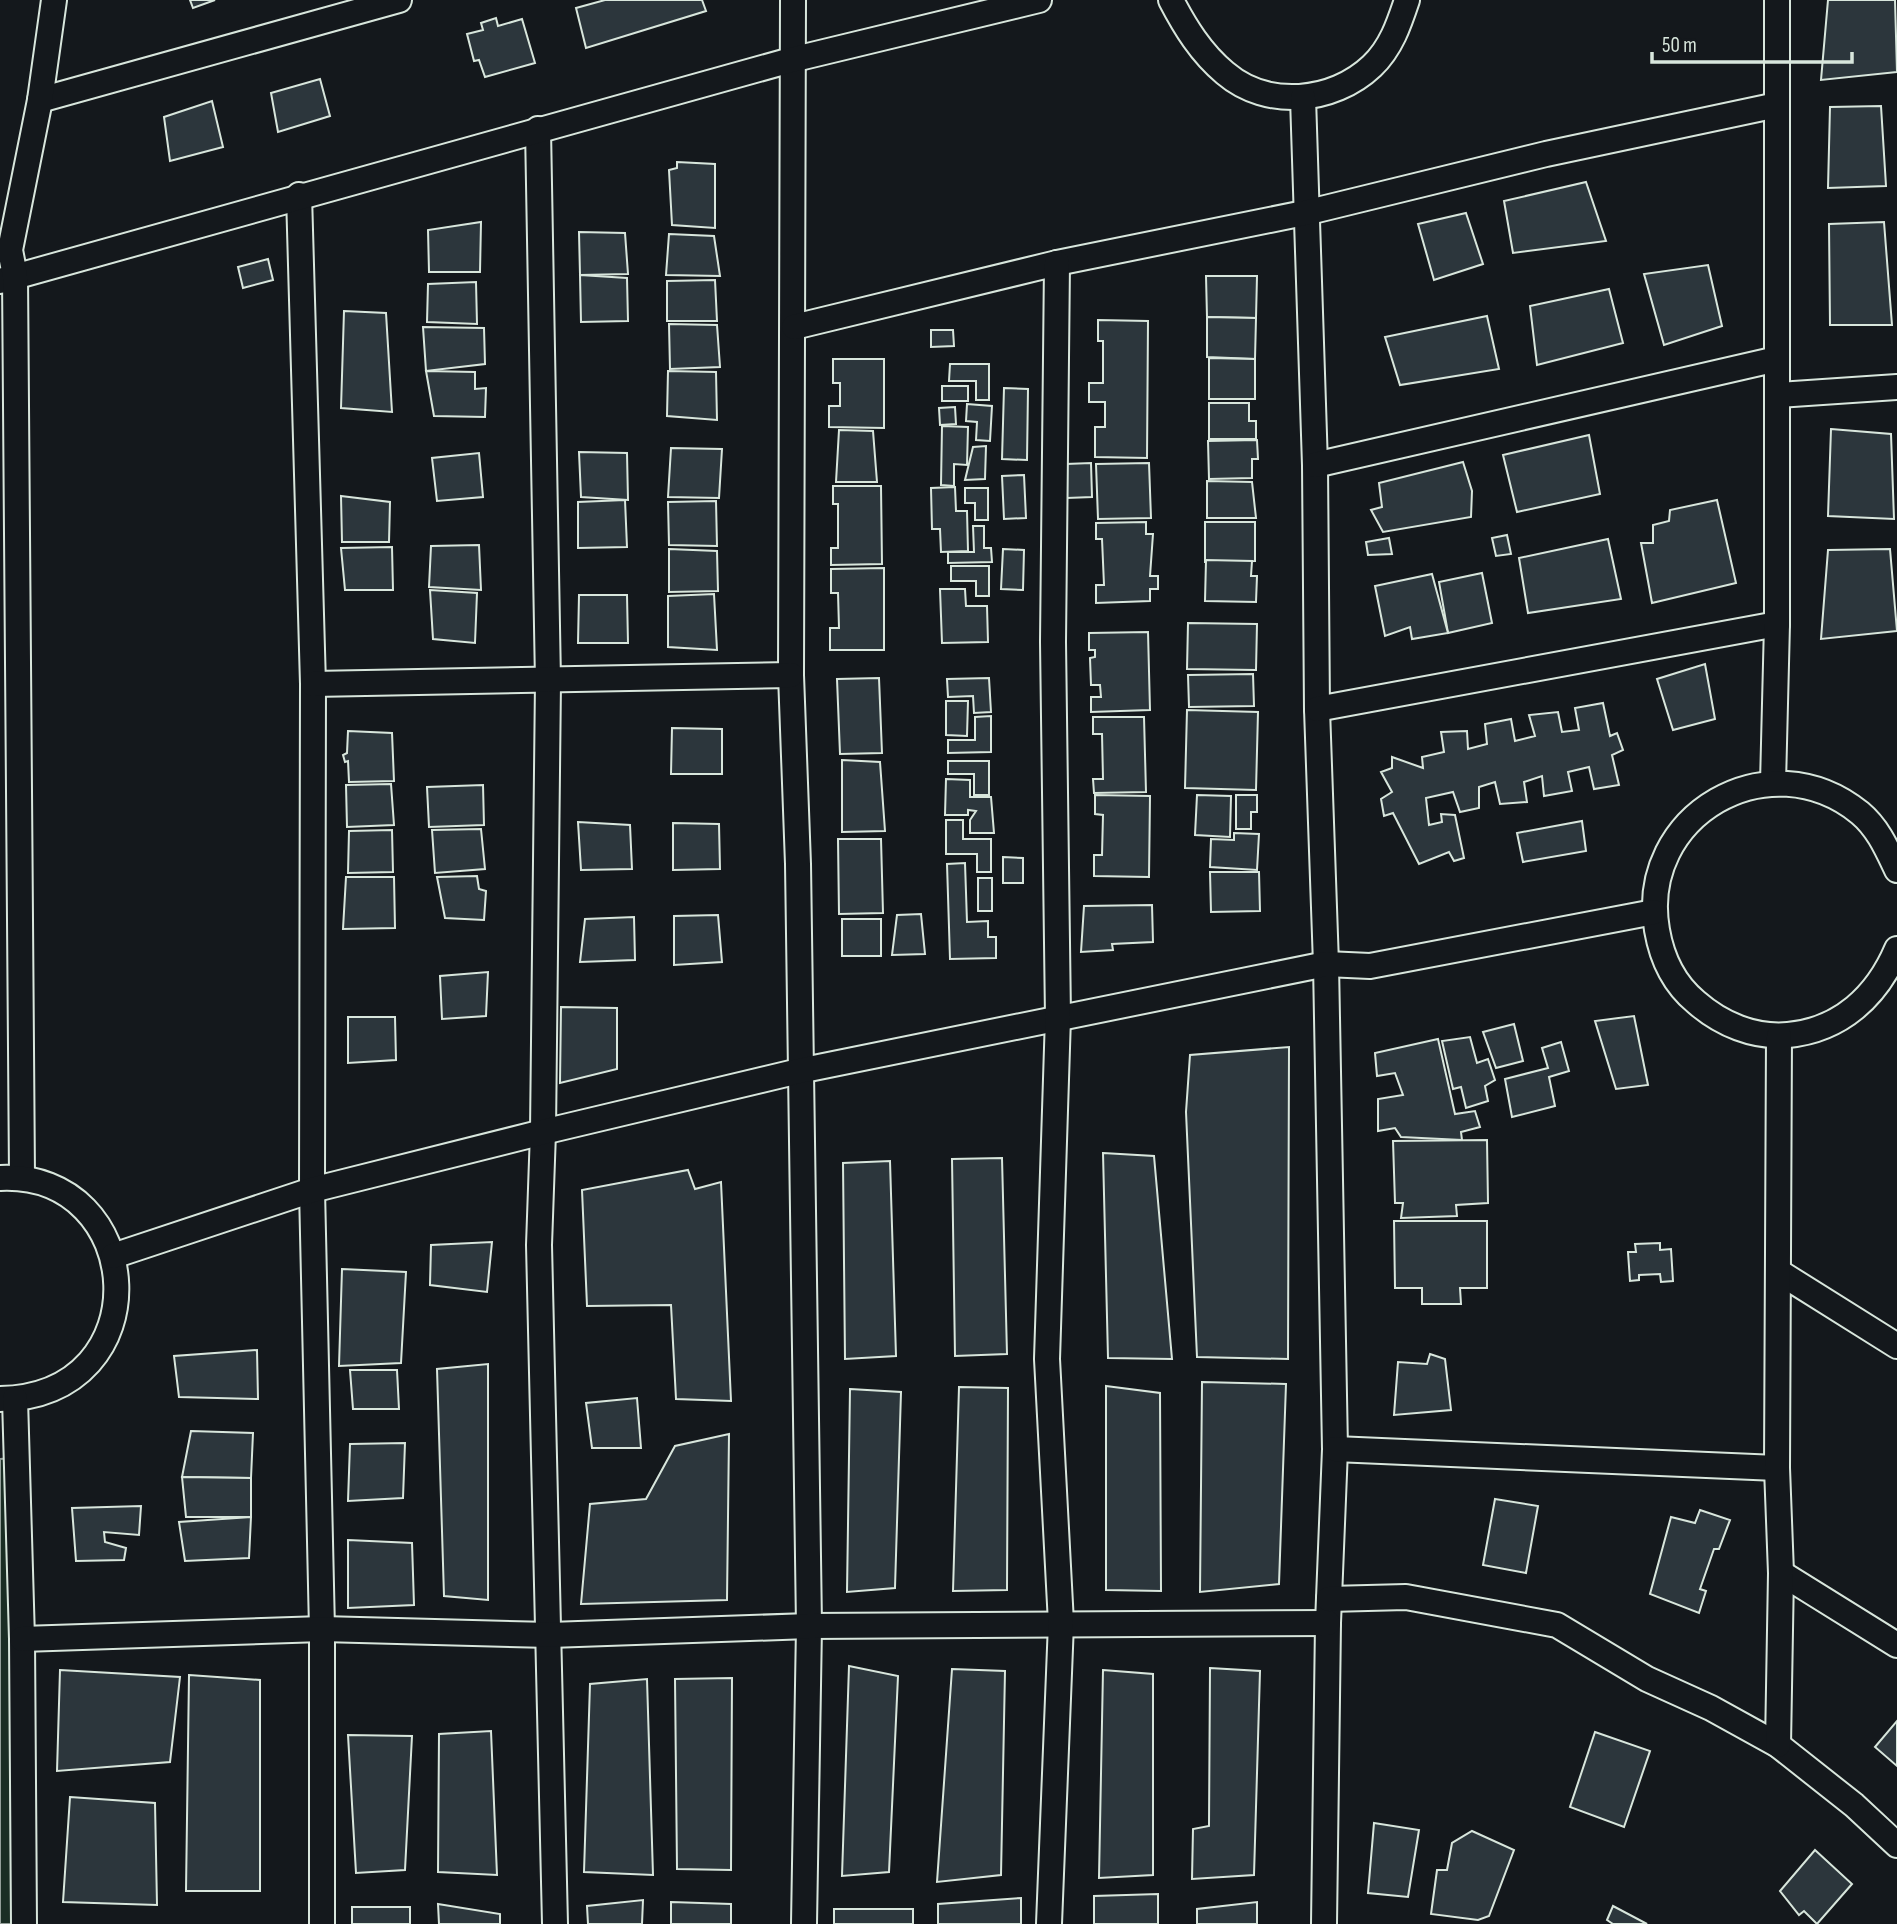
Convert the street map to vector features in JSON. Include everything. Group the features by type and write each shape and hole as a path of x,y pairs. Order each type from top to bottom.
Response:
{"street":[{"path":"24,1924 22,1639 8,1399 54,1390 82,1371 103,1345 115,1314 118,1280 113,1256 90,1214 59,1189 11,1177 5,243 40,100 54,0"},
{"path":"40,100 399,0"},
{"path":"793,0 791,675 798,864 809,1626 804,1924"},
{"path":"7,279 299,195 791,60 1039,0"},
{"path":"1171,0 1202,51 1226,75 1260,94 1303,98 1342,87 1373,65 1395,35 1407,0"},
{"path":"1773,783 1777,624 1777,0"},
{"path":"1303,98 1309,212 1315,465 1317,709 1326,964 1335,1449 1328,1611 1324,1924"},
{"path":"794,327 1058,263 1309,212 1546,154 1777,105"},
{"path":"538,129 548,681 543,1132 539,1245 555,1924"},
{"path":"299,195 313,684 312,1190 322,1629 322,1924"},
{"path":"1049,1924 1061,1623 1047,1359 1058,1017 1053,642 1058,263"},
{"path":"1315,465 1777,359"},
{"path":"1778,395 1897,387"},
{"path":"1317,709 1777,624"},
{"path":"313,684 791,675"},
{"path":"1897,870 1881,837 1861,814 1834,796 1805,786 1773,783 1734,791 1699,811 1672,840 1656,877 1654,912 1662,956 1682,991 1713,1017 1750,1032 1779,1036 1828,1026 1860,1006 1885,976 1897,948"},
{"path":"113,1256 312,1190 799,1071 1326,964 1370,967 1654,912"},
{"path":"1779,1036 1779,1745"},
{"path":"1779,1272 1897,1346"},
{"path":"1335,1449 1777,1468"},
{"path":"1781,1573 1897,1645"},
{"path":"22,1639 322,1629 550,1635 809,1626 1061,1623 1328,1611 1406,1597 1557,1625 1647,1679 1711,1707 1779,1745 1854,1805 1897,1844"}],"green space":[{"path":"10,1458 11,1924 0,1924 0,1459"}],"building":[{"path":"190,0 215,0 193,8"},
{"path":"605,0 702,0 706,11 586,48 576,8"},
{"path":"1828,0 1895,0 1897,72 1821,80"},
{"path":"496,18 498,26 522,19 535,63 485,77 479,60 474,61 467,34 483,30 481,23"},
{"path":"320,79 330,116 278,132 271,93"},
{"path":"212,101 223,147 170,161 164,117"},
{"path":"1881,106 1886,186 1828,188 1830,107"},
{"path":"677,162 715,164 715,228 672,225 669,170 677,168"},
{"path":"1586,182 1606,241 1513,253 1504,201"},
{"path":"1466,213 1483,264 1434,280 1418,224"},
{"path":"481,222 480,272 429,272 428,230"},
{"path":"1884,222 1892,325 1830,325 1829,224"},
{"path":"579,232 625,233 628,274 580,275"},
{"path":"669,234 714,236 720,276 666,275"},
{"path":"268,259 273,280 243,288 238,267"},
{"path":"1708,265 1722,326 1664,345 1644,274"},
{"path":"580,275 627,278 628,321 581,322"},
{"path":"1206,276 1257,276 1256,318 1207,317"},
{"path":"715,280 717,321 667,321 667,281"},
{"path":"476,282 477,324 427,322 428,284"},
{"path":"1609,289 1623,343 1537,365 1530,306"},
{"path":"344,311 386,313 392,412 341,408"},
{"path":"1487,316 1499,369 1400,385 1385,337"},
{"path":"1207,317 1256,318 1255,359 1207,357"},
{"path":"1098,320 1148,321 1147,458 1095,457 1095,427 1105,427 1105,402 1089,402 1089,383 1103,383 1103,341 1098,341"},
{"path":"669,324 717,325 720,367 670,369"},
{"path":"423,327 484,328 485,364 426,371"},
{"path":"931,330 953,330 954,346 931,347"},
{"path":"1209,358 1255,359 1255,399 1209,399"},
{"path":"833,359 884,359 884,428 829,427 829,406 840,406 840,383 833,383"},
{"path":"950,364 989,364 989,400 976,400 976,381 949,381"},
{"path":"426,371 475,372 475,389 486,388 485,417 434,416"},
{"path":"668,371 716,372 717,420 667,416"},
{"path":"942,386 968,386 968,401 942,401"},
{"path":"1004,388 1028,389 1027,460 1002,459"},
{"path":"1209,403 1249,403 1249,421 1256,421 1256,439 1209,439"},
{"path":"967,404 992,406 990,441 976,440 977,422 966,421"},
{"path":"955,407 956,424 940,425 939,408"},
{"path":"942,426 968,427 967,465 954,464 954,486 941,485"},
{"path":"1831,429 1891,434 1894,519 1828,516"},
{"path":"839,430 873,431 877,482 836,482"},
{"path":"1589,435 1600,494 1517,512 1503,455"},
{"path":"1257,440 1258,459 1252,459 1252,478 1209,479 1208,441"},
{"path":"986,446 985,479 965,480 973,447"},
{"path":"671,448 722,449 719,498 668,497"},
{"path":"579,452 627,453 628,500 581,497"},
{"path":"479,453 483,497 437,501 432,458"},
{"path":"1463,462 1472,491 1471,517 1383,532 1371,510 1382,507 1379,483"},
{"path":"1091,463 1092,497 1067,498 1066,464"},
{"path":"1149,463 1151,518 1098,519 1096,464"},
{"path":"1024,475 1026,518 1004,519 1002,476"},
{"path":"1207,481 1252,482 1256,518 1207,518"},
{"path":"833,486 881,486 882,564 831,565 831,548 838,548 838,504 833,504"},
{"path":"955,487 956,511 967,511 968,551 941,552 940,529 932,529 931,488"},
{"path":"965,488 988,488 988,520 975,520 975,503 965,503"},
{"path":"341,496 390,502 389,542 342,542"},
{"path":"625,500 627,547 578,548 578,502"},
{"path":"1717,500 1736,583 1652,603 1641,543 1653,543 1653,525 1669,521 1670,510"},
{"path":"716,501 717,546 669,545 668,502"},
{"path":"1146,522 1146,534 1153,534 1150,576 1158,576 1158,589 1150,589 1150,601 1096,603 1096,585 1104,585 1102,539 1096,539 1096,523"},
{"path":"1205,522 1255,522 1255,561 1205,562"},
{"path":"973,526 984,526 984,548 991,548 992,562 948,563 948,552 974,552"},
{"path":"1507,535 1511,554 1496,556 1492,538"},
{"path":"1389,538 1392,554 1368,555 1366,542"},
{"path":"1608,539 1621,599 1528,613 1519,558"},
{"path":"479,545 481,590 429,587 431,546"},
{"path":"392,547 393,590 345,590 341,548"},
{"path":"669,549 717,551 718,591 669,592"},
{"path":"1003,549 1024,550 1023,590 1001,589"},
{"path":"1890,549 1897,631 1821,639 1828,550"},
{"path":"1206,560 1252,561 1251,576 1257,576 1256,602 1205,601"},
{"path":"951,566 989,566 989,596 976,596 976,581 951,581"},
{"path":"884,568 884,650 830,650 830,628 839,628 838,593 831,593 831,569"},
{"path":"1482,573 1492,623 1448,633 1439,582"},
{"path":"1432,574 1448,633 1412,639 1410,627 1385,636 1375,586"},
{"path":"940,589 965,589 966,606 987,606 988,642 942,643"},
{"path":"430,590 477,593 475,643 433,639"},
{"path":"714,594 717,650 668,647 668,596"},
{"path":"579,595 627,595 628,643 578,643"},
{"path":"1188,623 1257,624 1256,670 1187,669"},
{"path":"1148,632 1150,710 1091,712 1091,697 1101,697 1100,685 1091,685 1090,658 1095,657 1095,650 1089,650 1089,633"},
{"path":"1705,664 1715,719 1673,730 1657,679"},
{"path":"1253,674 1254,706 1189,707 1188,675"},
{"path":"879,678 882,753 840,754 837,679"},
{"path":"989,678 991,712 974,713 973,696 948,697 947,679"},
{"path":"946,701 968,701 967,736 946,735"},
{"path":"1603,703 1610,736 1617,733 1623,750 1612,755 1619,785 1594,789 1589,767 1568,772 1572,791 1544,796 1542,776 1524,782 1527,802 1500,804 1495,782 1479,787 1479,808 1460,812 1453,792 1426,798 1429,825 1442,822 1441,814 1455,815 1464,858 1454,861 1449,852 1419,864 1393,813 1384,816 1381,799 1392,792 1381,772 1392,768 1392,757 1423,768 1422,757 1444,752 1441,732 1467,731 1468,749 1487,744 1485,724 1511,719 1515,741 1535,736 1529,715 1558,712 1562,732 1579,730 1575,708"},
{"path":"1187,710 1258,712 1256,790 1185,788"},
{"path":"991,716 991,752 948,753 948,740 975,740 975,717"},
{"path":"1093,717 1144,717 1146,792 1094,793 1093,779 1103,779 1102,734 1093,734"},
{"path":"672,728 722,729 722,774 671,774"},
{"path":"348,731 392,733 394,781 349,782 348,761 345,762 343,755 347,753"},
{"path":"842,760 880,762 885,831 842,832"},
{"path":"948,761 989,761 989,795 974,795 974,774 948,774"},
{"path":"946,779 970,780 970,797 991,797 994,833 970,833 970,820 976,811 968,810 968,815 945,815"},
{"path":"391,784 394,825 347,827 346,785"},
{"path":"483,785 484,825 429,827 427,787"},
{"path":"1095,795 1150,796 1149,877 1094,876 1094,855 1102,855 1103,815 1095,814"},
{"path":"1197,795 1231,796 1230,837 1195,835"},
{"path":"1236,795 1257,795 1257,812 1251,812 1251,829 1236,829"},
{"path":"946,820 963,820 963,839 991,839 991,872 977,872 977,854 946,854"},
{"path":"1582,821 1586,851 1523,862 1517,833"},
{"path":"578,822 630,825 632,869 581,870"},
{"path":"673,823 719,824 720,869 673,870"},
{"path":"481,829 485,869 435,873 432,830"},
{"path":"392,830 393,872 348,873 349,831"},
{"path":"1234,833 1259,834 1257,870 1210,867 1211,839 1234,840"},
{"path":"838,839 881,839 883,913 839,914"},
{"path":"1003,857 1023,858 1023,883 1003,883"},
{"path":"965,863 967,922 988,921 988,937 996,937 996,958 950,959 947,864"},
{"path":"1210,872 1259,872 1260,911 1211,912"},
{"path":"477,876 479,889 486,891 484,920 445,918 437,877"},
{"path":"346,877 394,877 395,928 343,929"},
{"path":"978,878 992,878 992,911 978,911"},
{"path":"1152,905 1153,942 1112,944 1113,950 1081,952 1084,906"},
{"path":"921,914 925,954 892,955 897,915"},
{"path":"718,915 722,962 674,965 674,916"},
{"path":"634,917 635,960 580,962 585,919"},
{"path":"842,919 881,919 881,956 842,956"},
{"path":"488,972 486,1016 442,1019 440,976"},
{"path":"561,1007 617,1008 617,1069 560,1083"},
{"path":"1634,1016 1648,1085 1616,1089 1595,1021"},
{"path":"348,1017 395,1017 396,1060 348,1063"},
{"path":"1514,1024 1523,1061 1496,1068 1483,1032"},
{"path":"1470,1037 1477,1063 1488,1059 1495,1080 1485,1086 1488,1101 1466,1108 1461,1087 1453,1089 1442,1041"},
{"path":"1438,1039 1455,1114 1475,1111 1480,1127 1461,1132 1462,1140 1401,1137 1395,1128 1378,1131 1378,1099 1403,1095 1395,1073 1377,1076 1375,1053"},
{"path":"1561,1042 1569,1071 1549,1077 1555,1106 1512,1117 1505,1079 1548,1068 1542,1048"},
{"path":"1289,1047 1288,1359 1197,1357 1186,1112 1190,1055"},
{"path":"1487,1140 1488,1203 1456,1205 1457,1216 1401,1218 1403,1203 1395,1203 1393,1141"},
{"path":"1103,1153 1154,1156 1172,1359 1108,1358"},
{"path":"1002,1158 1007,1354 955,1356 952,1159"},
{"path":"890,1161 896,1356 845,1359 843,1163"},
{"path":"688,1170 695,1189 721,1182 731,1401 676,1399 671,1305 587,1306 582,1190"},
{"path":"1394,1221 1487,1221 1487,1288 1460,1288 1461,1304 1422,1304 1422,1288 1395,1288"},
{"path":"492,1242 487,1292 430,1285 431,1245"},
{"path":"1660,1243 1660,1250 1671,1249 1673,1281 1661,1282 1660,1274 1639,1275 1639,1280 1630,1281 1628,1252 1636,1252 1635,1244"},
{"path":"342,1269 406,1272 401,1363 339,1366"},
{"path":"257,1350 258,1399 179,1397 174,1356"},
{"path":"1430,1354 1445,1359 1451,1410 1394,1415 1398,1362 1427,1364"},
{"path":"488,1364 488,1600 444,1596 437,1369"},
{"path":"350,1370 397,1370 399,1409 353,1409"},
{"path":"1202,1382 1286,1384 1279,1584 1200,1592"},
{"path":"1106,1386 1160,1393 1161,1591 1106,1590"},
{"path":"959,1387 1008,1388 1007,1590 953,1591"},
{"path":"850,1389 901,1392 895,1588 847,1592"},
{"path":"637,1398 641,1448 592,1448 586,1403"},
{"path":"191,1431 253,1433 251,1478 182,1477"},
{"path":"729,1434 727,1600 581,1604 590,1504 646,1499 675,1446"},
{"path":"405,1443 403,1498 348,1501 350,1444"},
{"path":"182,1477 251,1478 251,1517 186,1517"},
{"path":"1495,1499 1538,1506 1526,1573 1483,1565"},
{"path":"141,1506 139,1535 104,1532 105,1542 126,1548 124,1560 76,1561 72,1508"},
{"path":"1700,1510 1730,1520 1719,1549 1714,1549 1700,1589 1706,1591 1699,1613 1650,1594 1671,1517 1695,1523"},
{"path":"251,1517 249,1558 185,1561 179,1522"},
{"path":"348,1540 412,1543 414,1605 348,1608"},
{"path":"849,1666 898,1676 889,1872 842,1876"},
{"path":"1210,1668 1260,1671 1254,1875 1192,1879 1193,1829 1209,1826"},
{"path":"952,1669 1005,1671 1001,1875 937,1882"},
{"path":"60,1670 180,1677 170,1762 57,1771"},
{"path":"1103,1670 1153,1674 1153,1875 1099,1878"},
{"path":"189,1675 260,1680 260,1891 186,1891"},
{"path":"732,1678 731,1870 677,1869 675,1679"},
{"path":"647,1679 653,1875 584,1872 590,1684"},
{"path":"1897,1721 1897,1766 1875,1747"},
{"path":"491,1731 497,1875 438,1872 439,1734"},
{"path":"1595,1732 1650,1751 1624,1827 1570,1807"},
{"path":"348,1735 412,1736 405,1870 356,1873"},
{"path":"70,1797 155,1803 157,1905 63,1902"},
{"path":"1374,1823 1419,1830 1408,1897 1368,1893"},
{"path":"1472,1831 1514,1850 1489,1916 1478,1920 1431,1914 1437,1870 1447,1870 1452,1843"},
{"path":"1815,1850 1852,1884 1817,1924 1804,1911 1799,1915 1780,1891"},
{"path":"1158,1894 1158,1924 1094,1924 1094,1896"},
{"path":"1021,1898 1021,1924 938,1924 938,1904"},
{"path":"643,1900 642,1924 588,1924 587,1906"},
{"path":"671,1902 731,1904 731,1924 671,1924"},
{"path":"1257,1902 1257,1924 1197,1924 1197,1909"},
{"path":"438,1904 500,1914 500,1924 439,1924"},
{"path":"1613,1906 1647,1924 1613,1924 1607,1920"},
{"path":"352,1907 410,1907 410,1924 352,1924"},
{"path":"834,1909 913,1909 913,1924 834,1924"}]}
